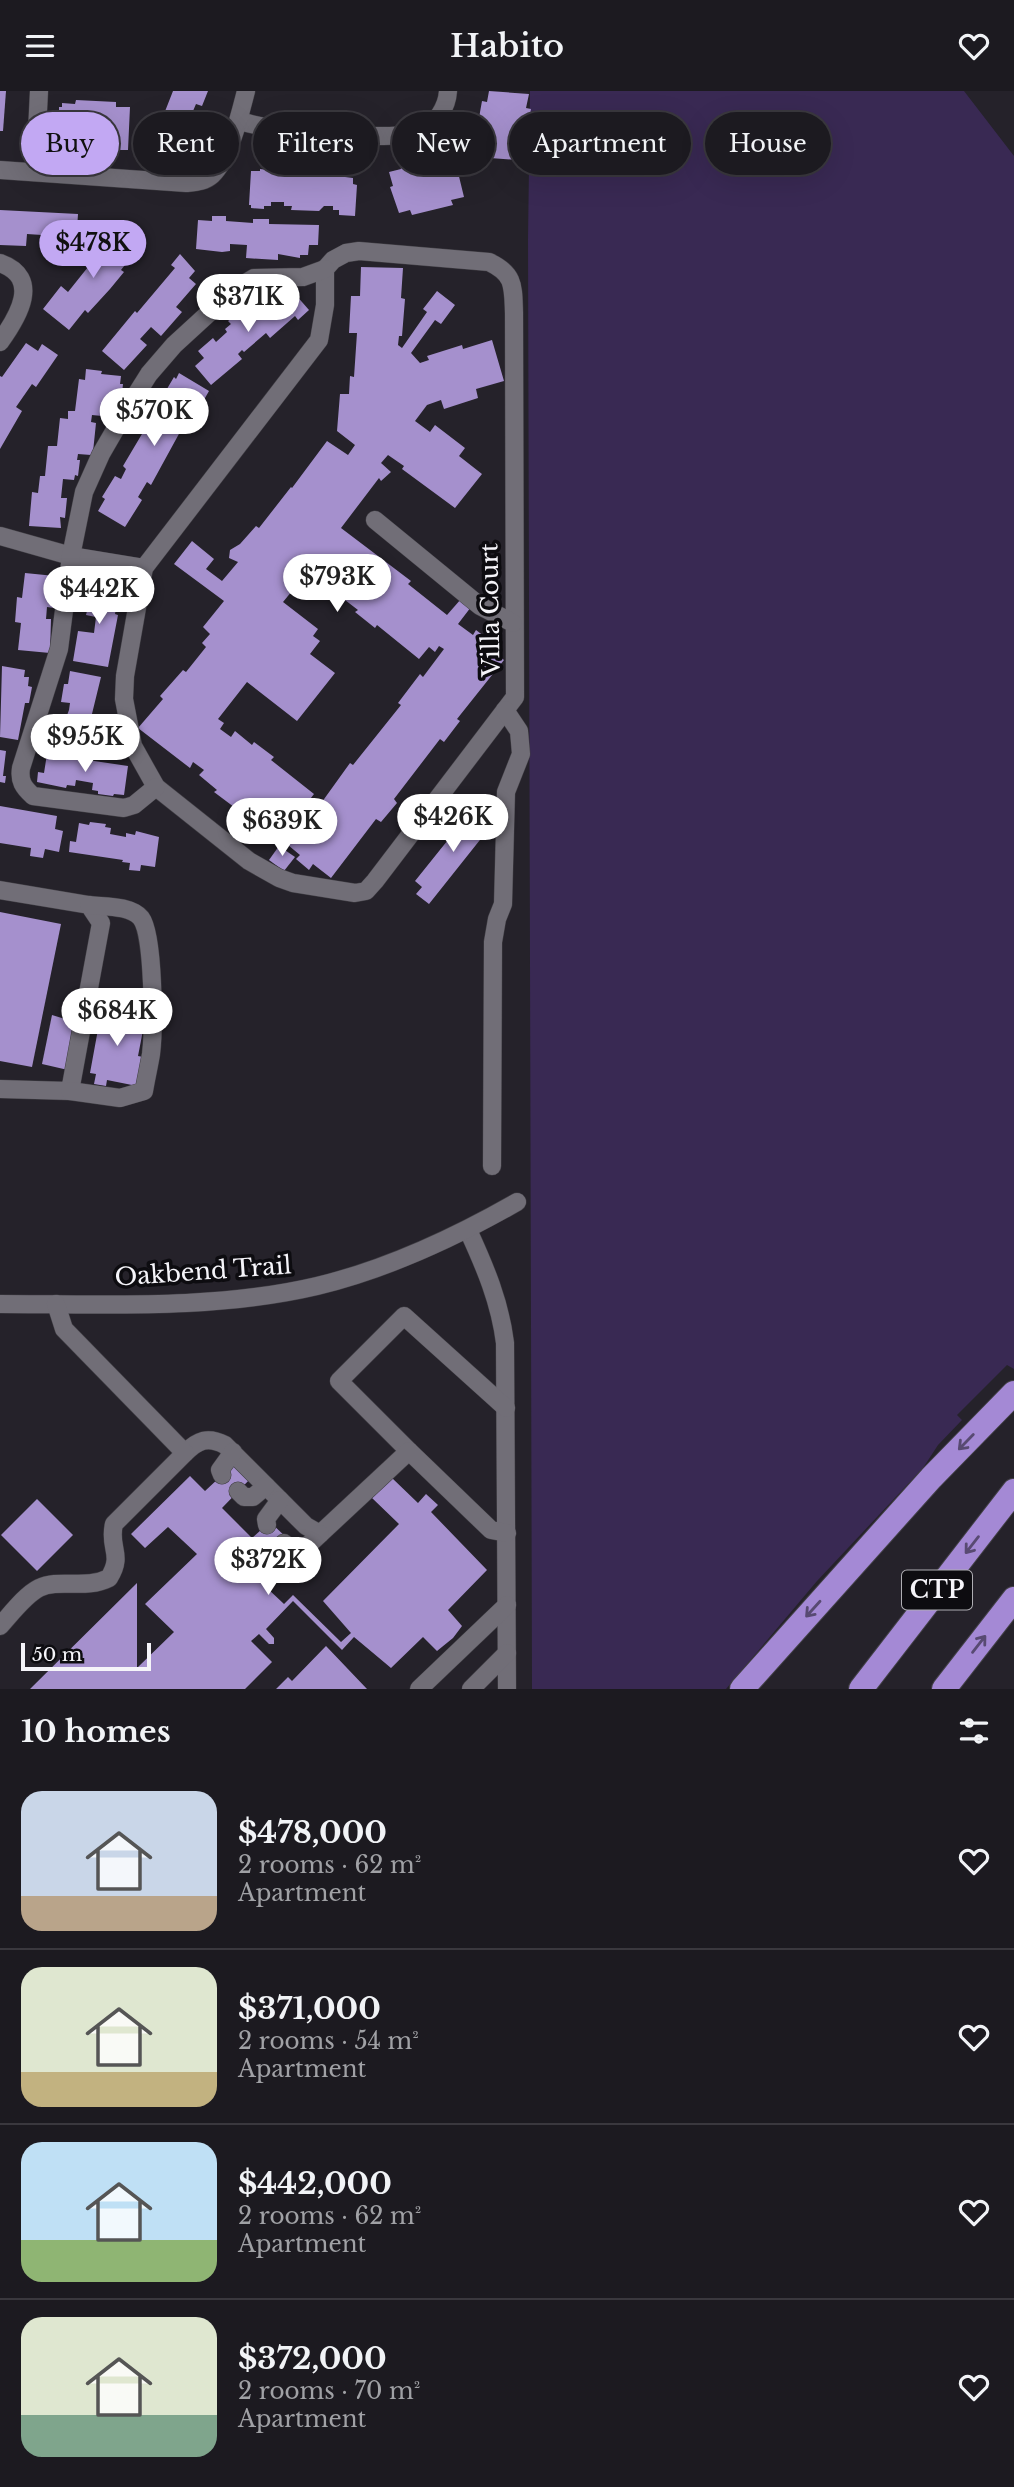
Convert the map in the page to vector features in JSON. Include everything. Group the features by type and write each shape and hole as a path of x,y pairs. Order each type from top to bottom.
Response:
{"highway":[{"path":"742,1689 931,1478 1014,1393"},
{"name":"CTP","path":"861,1689 1014,1491"},
{"name":"CTP","path":"944,1689 1014,1599"}],"street":[{"path":"38,112 39,91"},
{"path":"246,91 239,121 317,136 408,134 423,129 442,111 448,91"},
{"path":"0,170 21,171"},
{"path":"76,175 186,183 201,182 212,175"},
{"name":"Villa Court","path":"359,251 489,262 502,268 510,277 514,313 515,697 375,881 366,891 355,893 293,883 279,878 249,861 156,787 133,746 124,699 125,676 144,568 319,340 324,315 325,269 333,260 346,253 359,251"},
{"path":"0,263 13,268 21,277 23,290 22,306 0,342"},
{"path":"156,787 134,804 124,808 33,796 19,779 59,649 71,556 84,492 101,454 149,374 174,345 234,291 254,278 303,277 325,269"},
{"path":"375,520 480,606 513,623"},
{"path":"0,536 71,556 144,568"},
{"path":"492,1165 493,942 496,919 503,904 506,792 521,754 519,731 505,710"},
{"path":"0,890 127,909 140,918 148,936 151,979 151,1052 144,1091 120,1098 70,1091 0,1089"},
{"path":"70,1091 101,923 89,905"},
{"name":"Oakbend Trail","path":"0,1304 185,1302 253,1296 317,1286 394,1262 468,1230 517,1202"},
{"path":"468,1230 493,1285 503,1324 506,1363 507,1689"},
{"path":"56,1304 64,1329 185,1453"},
{"path":"506,1408 404,1316 339,1381 491,1529 507,1533"},
{"path":"0,1626 37,1588 47,1585 92,1584 109,1578 117,1561 112,1539 114,1524 196,1442 215,1439 233,1452 306,1526 320,1534"},
{"path":"284,1543 291,1549 304,1549 409,1451"},
{"path":"222,1475 220,1470 233,1452"},
{"path":"238,1491 244,1497 253,1497 266,1486"},
{"path":"267,1525 266,1519 280,1500"},
{"path":"419,1689 507,1605"},
{"path":"471,1689 507,1653"}],"shaded area":[{"path":"530,91 964,91 1014,156 1014,1369 1007,1365 957,1415 962,1420 938,1445 923,1468 817,1581 726,1689 532,1689 529,175 691,175 691,112 530,112"}],"building":[{"path":"0,91 6,91 3,131 0,131"},
{"path":"173,91 208,91 202,106 196,104 193,112 165,112"},
{"path":"489,91 529,94 526,108 531,109 530,112 509,112 509,159 495,158 495,112 480,112 482,101 487,102"},
{"path":"76,100 116,102 116,107 130,107 128,150 119,150 119,112 59,112 62,103 75,104"},
{"path":"251,171 253,175 329,175 353,178 353,184 357,185 355,216 339,215 339,210 333,210 333,206 324,206 319,211 291,210 292,206 284,206 284,202 271,202 271,206 264,206 264,209 251,208"},
{"path":"392,171 392,175 459,175 464,197 451,200 453,205 412,215 410,210 399,213 390,187 393,186 389,172"},
{"path":"0,210 78,214 76,245 41,243 42,235 27,234 26,246 0,245"},
{"path":"212,216 226,216 226,221 253,223 253,219 269,219 269,224 319,225 318,245 309,245 308,255 300,255 300,258 278,254 278,260 246,258 247,245 230,244 230,251 222,252 196,249 198,220 212,221"},
{"path":"115,228 139,247 110,289 88,313 85,310 69,330 43,309 61,286 68,292 96,257 92,254"},
{"path":"180,254 195,271 189,278 196,284 176,307 182,312 161,336 151,327 140,339 147,345 124,370 102,351 175,268 171,265"},
{"path":"361,267 403,268 401,298 405,299 402,336 399,336 398,345 402,348 427,312 423,309 437,291 455,305 441,324 435,320 411,353 420,363 429,360 427,356 462,345 463,349 492,340 504,381 476,389 478,398 444,409 441,400 427,405 415,421 430,432 435,425 465,448 459,456 482,474 455,508 402,469 404,466 388,455 381,463 391,472 381,481 379,478 341,528 411,581 408,584 447,615 461,599 471,607 458,624 473,635 476,630 489,640 485,645 504,660 457,719 460,721 444,742 440,739 394,799 397,803 381,822 376,819 331,878 313,864 309,870 296,859 300,855 288,845 297,834 294,831 290,836 283,831 279,838 237,804 234,807 214,792 217,790 199,775 204,770 193,762 190,768 138,728 163,699 160,696 183,670 186,672 206,647 202,643 210,634 203,627 224,601 174,564 192,541 214,559 206,569 222,581 238,562 229,558 230,550 240,544 256,526 259,528 327,441 348,455 355,445 337,431 340,394 349,394 350,376 354,377 357,333 349,333 351,296 360,296","holes":["306,574 313,580 315,577 358,610 355,612 375,628 377,625 419,659 429,647 435,652 439,646 444,649 423,677 420,674 398,703 401,705 353,765 350,763 309,820 306,818 310,811 304,807 314,794 271,760 274,757 254,742 252,745 235,731 231,737 220,729 224,723 218,719 247,682 297,721 335,673 310,654 320,641 313,636 318,629 283,602"]},
{"path":"281,291 288,300 295,294 309,310 298,320 295,316 270,338 266,333 244,352 242,350 238,354 242,359 211,385 195,366 204,358 198,351 213,338 216,342 227,332 225,329 231,324 228,321 240,312 242,314 253,304 257,309"},
{"path":"26,343 38,351 42,344 58,355 36,387 32,384 16,407 22,411 0,449 0,376 2,377"},
{"path":"86,369 121,376 121,402 117,402 116,409 103,408 102,416 92,415 91,422 96,423 93,452 91,455 78,454 78,476 75,475 74,480 63,479 61,498 67,498 65,518 60,517 61,528 29,526 32,492 38,493 40,476 45,476 48,446 57,446 60,418 68,419 68,411 75,411 79,379 85,380"},
{"path":"179,373 209,391 201,405 207,408 200,421 193,417 183,433 180,432 151,485 147,482 138,497 142,500 125,527 98,511 105,499 102,497 115,476 121,479 126,469 123,466 155,412 159,415 167,402 161,399"},
{"path":"25,573 55,576 53,588 58,588 56,601 54,608 47,607 46,619 51,619 50,653 18,650 21,623 15,622 17,597 22,598"},
{"path":"90,582 120,586 115,614 118,615 108,667 73,661 78,631 94,633 96,617 86,615"},
{"path":"2,666 25,670 24,677 29,677 28,686 32,687 29,703 25,703 18,740 0,737"},
{"path":"70,671 101,677 90,722 97,723 92,754 52,747 57,717 66,718 69,710 70,703 61,702 64,684 68,684"},
{"path":"0,750 6,751 3,776 6,776 5,783 0,782"},
{"path":"47,754 128,766 124,795 98,794 98,791 92,790 93,783 76,780 75,786 67,785 66,788 37,782 38,772 44,773"},
{"path":"476,805 495,821 429,904 416,894 422,887 415,881"},
{"path":"0,806 57,816 55,829 63,831 59,852 45,849 43,858 30,856 31,848 0,843"},
{"path":"90,822 106,824 105,827 111,828 110,834 126,837 126,833 135,835 136,831 159,837 155,867 141,865 140,871 129,870 130,863 122,862 123,860 69,852 70,841 76,842 79,823 89,825"},
{"path":"279,846 295,857 284,871 269,860"},
{"path":"0,912 61,924 32,1067 0,1061"},
{"path":"103,1002 127,1006 124,1021 144,1025 138,1056 143,1057 137,1086 107,1080 106,1086 94,1084 96,1074 90,1073"},
{"path":"52,1015 78,1023 68,1070 42,1064"},
{"path":"234,1464 251,1478 222,1508 252,1538 270,1522 288,1539 271,1558 283,1570 267,1588 284,1604 293,1595 341,1642 351,1633 323,1601 399,1524 372,1498 392,1478 418,1503 426,1494 438,1505 431,1512 487,1570 448,1610 462,1626 453,1638 437,1651 423,1637 391,1668 354,1637 342,1650 293,1601 266,1629 274,1638 274,1644 269,1644 259,1634 251,1641 272,1662 245,1689 30,1689 137,1583 137,1668 174,1632 145,1604 197,1554 168,1527 145,1548 131,1534 190,1476 205,1491"},
{"path":"37,1499 73,1535 37,1571 1,1535"},
{"path":"326,1646 367,1689 276,1689 288,1677 292,1681"}]}
